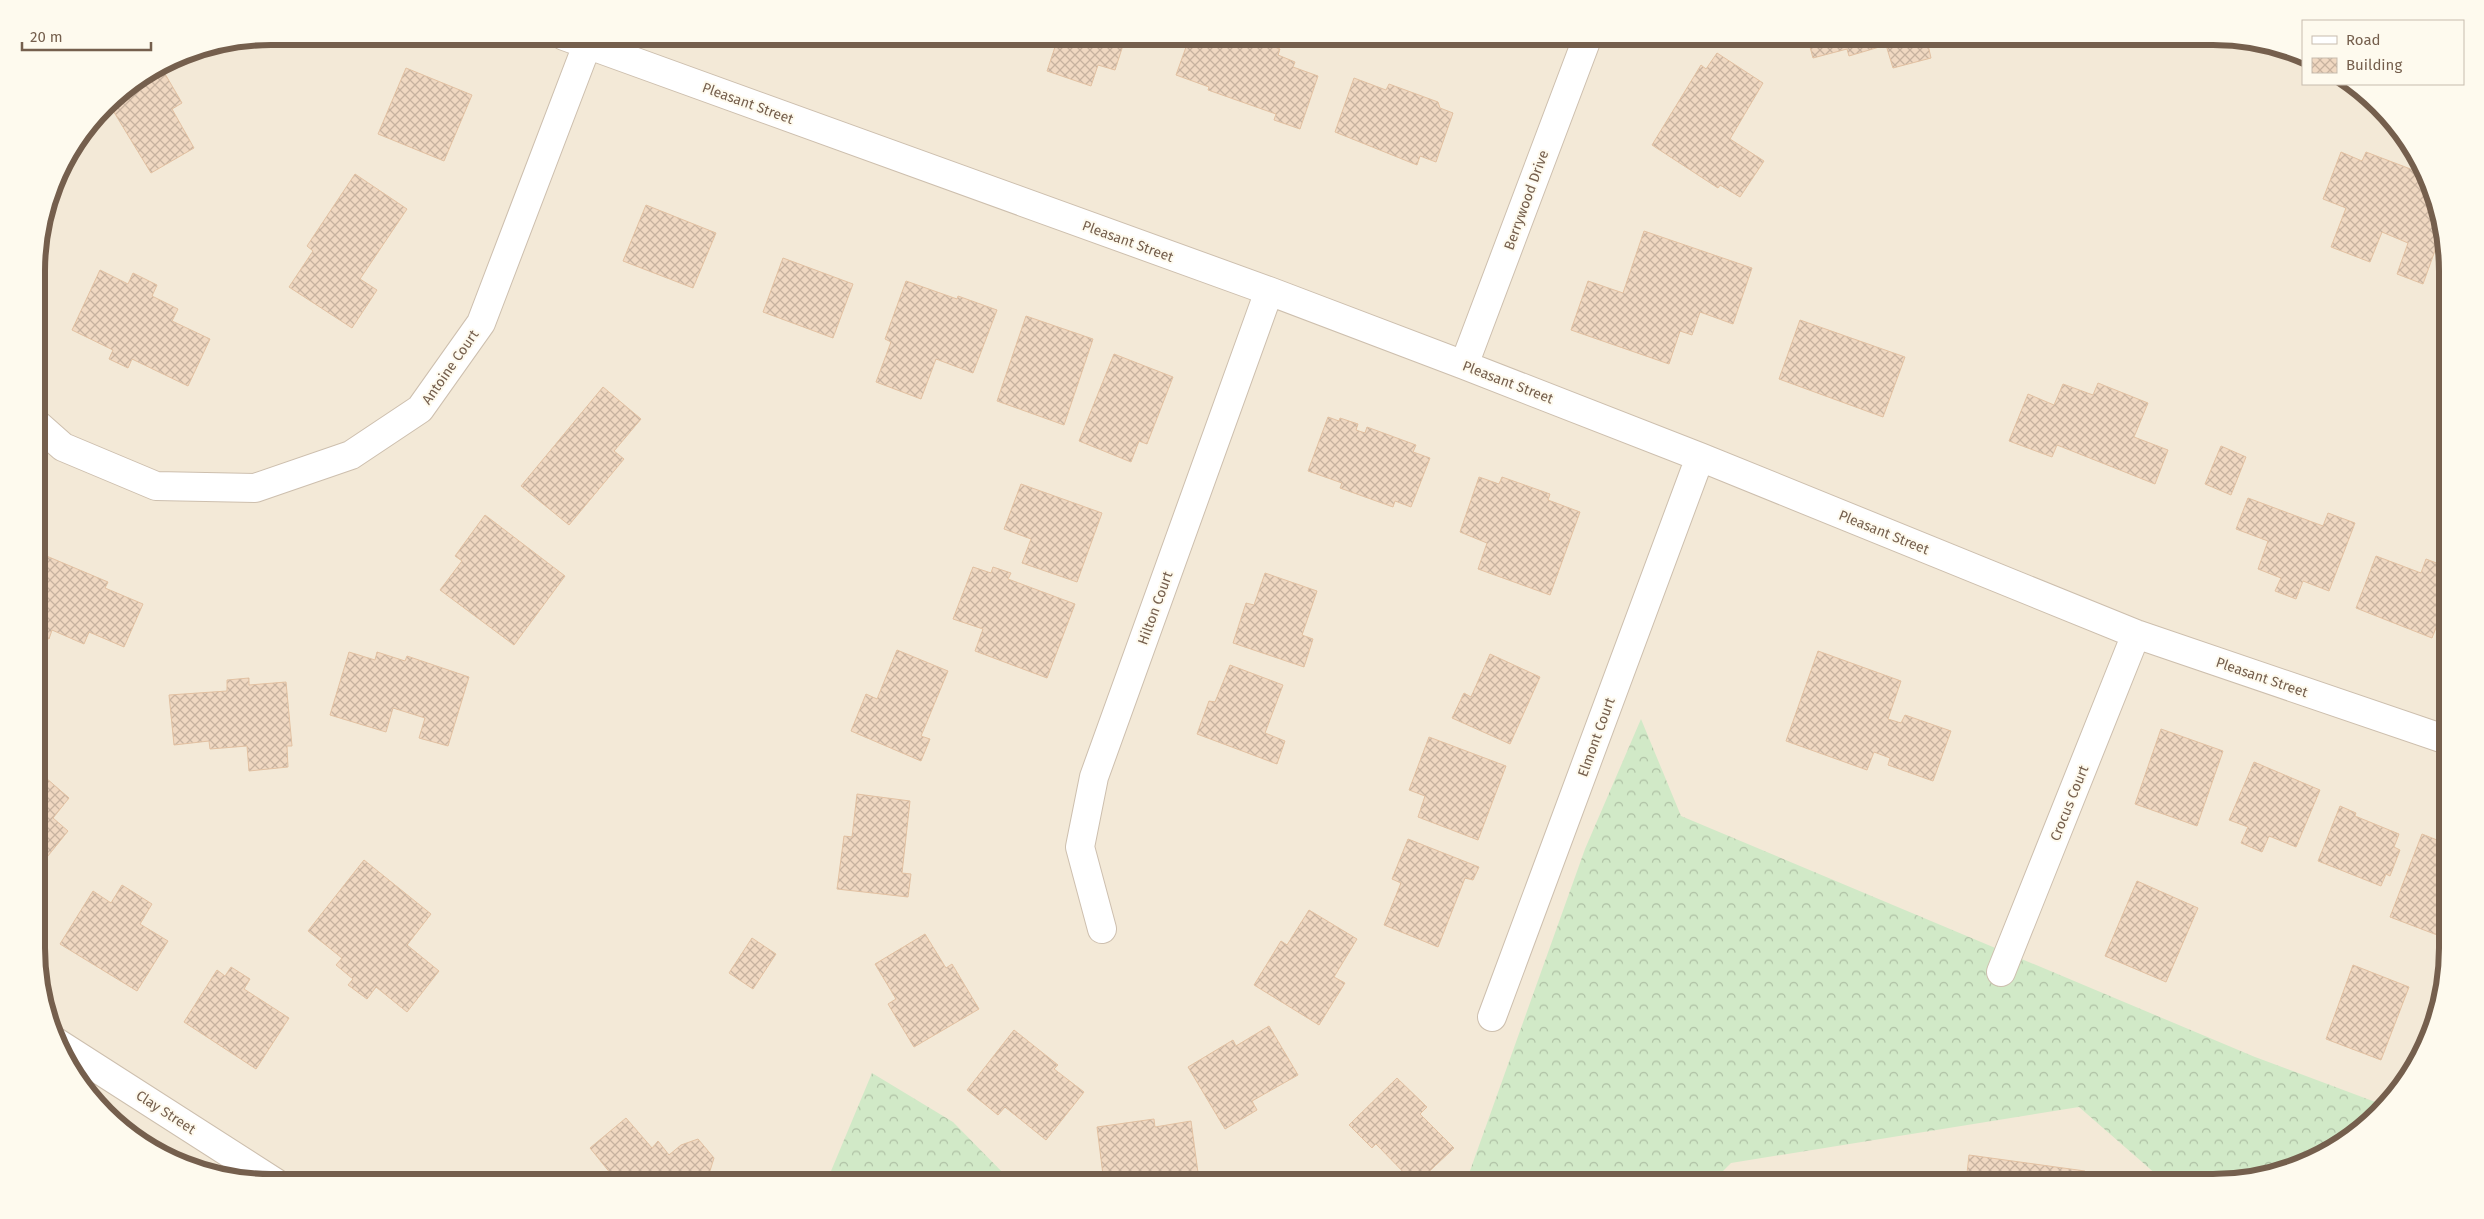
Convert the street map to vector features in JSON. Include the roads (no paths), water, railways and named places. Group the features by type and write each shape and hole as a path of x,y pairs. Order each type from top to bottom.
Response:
{"street":[{"name":"Antoine Court","path":"45,431 63,447 156,486 255,488 351,456 420,409 481,323 574,45"},
{"name":"Pleasant Street","path":"586,45 1269,291 1464,365 2136,634 2439,737"},
{"name":"Berrywood Drive","path":"1464,365 1582,45"},
{"name":"Hilton Court","path":"1102,929 1080,847 1094,777 1269,291"},
{"name":"Elmont Court","path":"1492,1018 1700,458"},
{"name":"Crocus Court","path":"2001,972 2136,634"},
{"name":"Clay Street","path":"69,1051 262,1174"}]}
